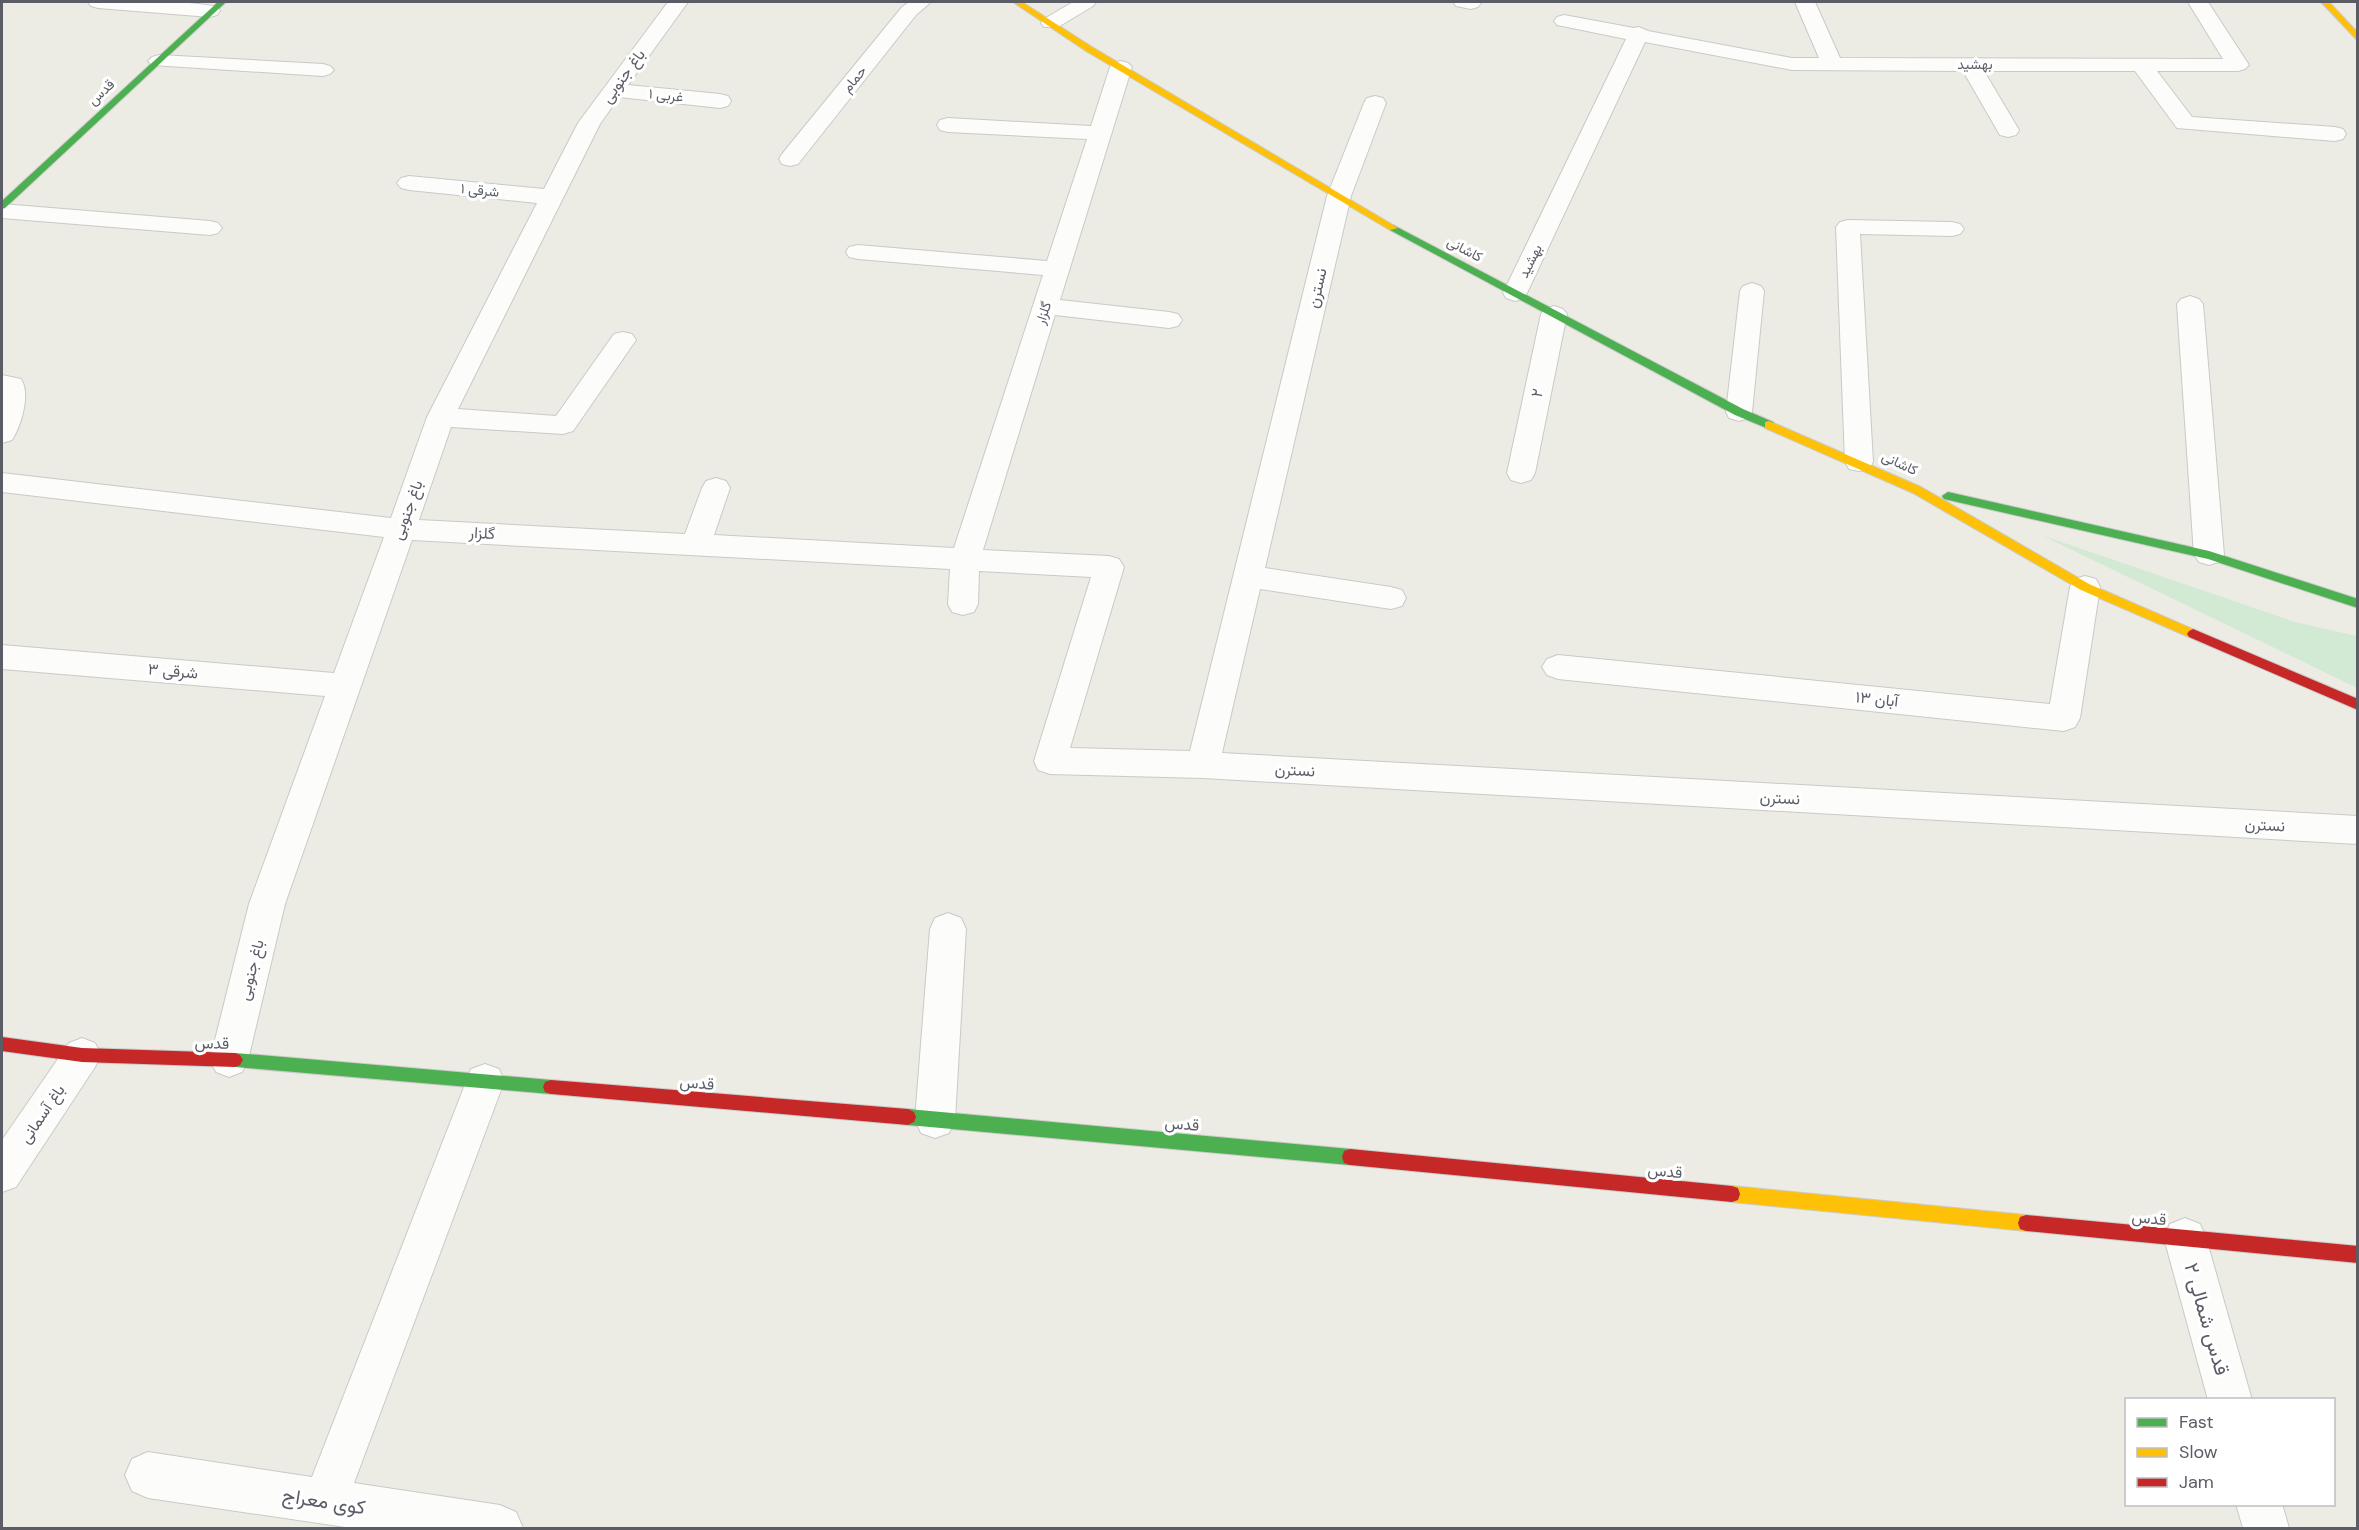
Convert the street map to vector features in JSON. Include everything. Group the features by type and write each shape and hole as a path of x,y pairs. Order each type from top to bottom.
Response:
{"street":[{"path":"98,2 216,6"},
{"name":"باغ جنوبی","path":"229,1060 267,904 441,417 589,123 678,2"},
{"name":"حمام","path":"790,159 909,11 921,2"},
{"name":"کاشانی","path":"1017,2 1417,242 1739,411 1859,462 1917,490"},
{"path":"1051,23 1086,2"},
{"path":"1805,2 1832,64"},
{"name":"بهشید","path":"1564,21 1639,33 1792,64 2238,65 2198,2"},
{"path":"2325,2 2358,39"},
{"name":"قدس","path":"2,206 216,6"},
{"name":"بهشید","path":"1515,293 1639,33"},
{"path":"159,60 323,70"},
{"path":"1970,64 2008,130"},
{"path":"2141,64 2186,123 2335,134"},
{"name":"گلزار","path":"963,604 965,559 1122,67"},
{"name":"۱ غربی","path":"613,90 720,101"},
{"name":"نسترن","path":"1203,765 1339,196 1375,103"},
{"path":"948,125 1100,133"},
{"name":"۱ شرقی","path":"409,183 551,197"},
{"path":"2,212 210,228"},
{"path":"1859,462 1848,227 1952,229"},
{"path":"858,252 1057,269"},
{"path":"1739,411 1752,291"},
{"path":"2190,303 2209,555"},
{"path":"1045,306 1169,320"},
{"name":"۲","path":"1521,473 1554,314"},
{"path":"441,417 562,425 623,340"},
{"path":"2,384 12,385 8,425 2,434"},
{"name":"گلزار","path":"2,482 401,529 1109,567 1050,761"},
{"path":"696,545 716,488"},
{"path":"1917,490 2209,555 2271,578 2358,604"},
{"path":"1917,490 2085,587 2358,705"},
{"path":"1248,576 1391,598"},
{"name":"۱۳ آبان","path":"1558,667 2064,718 2085,587"},
{"name":"۳ شرقی","path":"2,657 345,686"},
{"name":"نسترن","path":"1050,761 1203,765 2358,830"},
{"path":"935,1120 948,929"},
{"name":"قدس","path":"2,1044 82,1055 229,1060 1180,1140 2358,1255"},
{"name":"باغ آسمانی","path":"2,1173 82,1055"},
{"path":"325,1501 485,1082"},
{"name":"قدس شمالی ۲","path":"2185,1238 2229,1398"},
{"name":"کوی معراج","path":"148,1474 500,1528"},
{"path":"2260,1506 2266,1528"}],"green space":[{"path":"2041,535 2295,622 2357,636 2357,688"}],"traffic: fast":[{"path":"2,206 222,2"},
{"path":"1393,228 1739,412 1769,425"},
{"path":"1948,496 2209,555 2358,604"},
{"path":"235,1060 551,1087"},
{"path":"908,1117 1350,1157"}],"traffic: slow":[{"path":"1017,2 1089,49 1393,228"},
{"path":"2325,2 2358,39"},
{"path":"1769,425 1917,490 2085,587 2193,634"},
{"path":"1732,1194 2026,1223"}],"traffic: jam":[{"path":"2193,634 2358,705"},
{"path":"2,1044 82,1055 235,1060"},
{"path":"551,1087 908,1117"},
{"path":"1350,1157 1732,1194"},
{"path":"2026,1223 2358,1255"}]}
